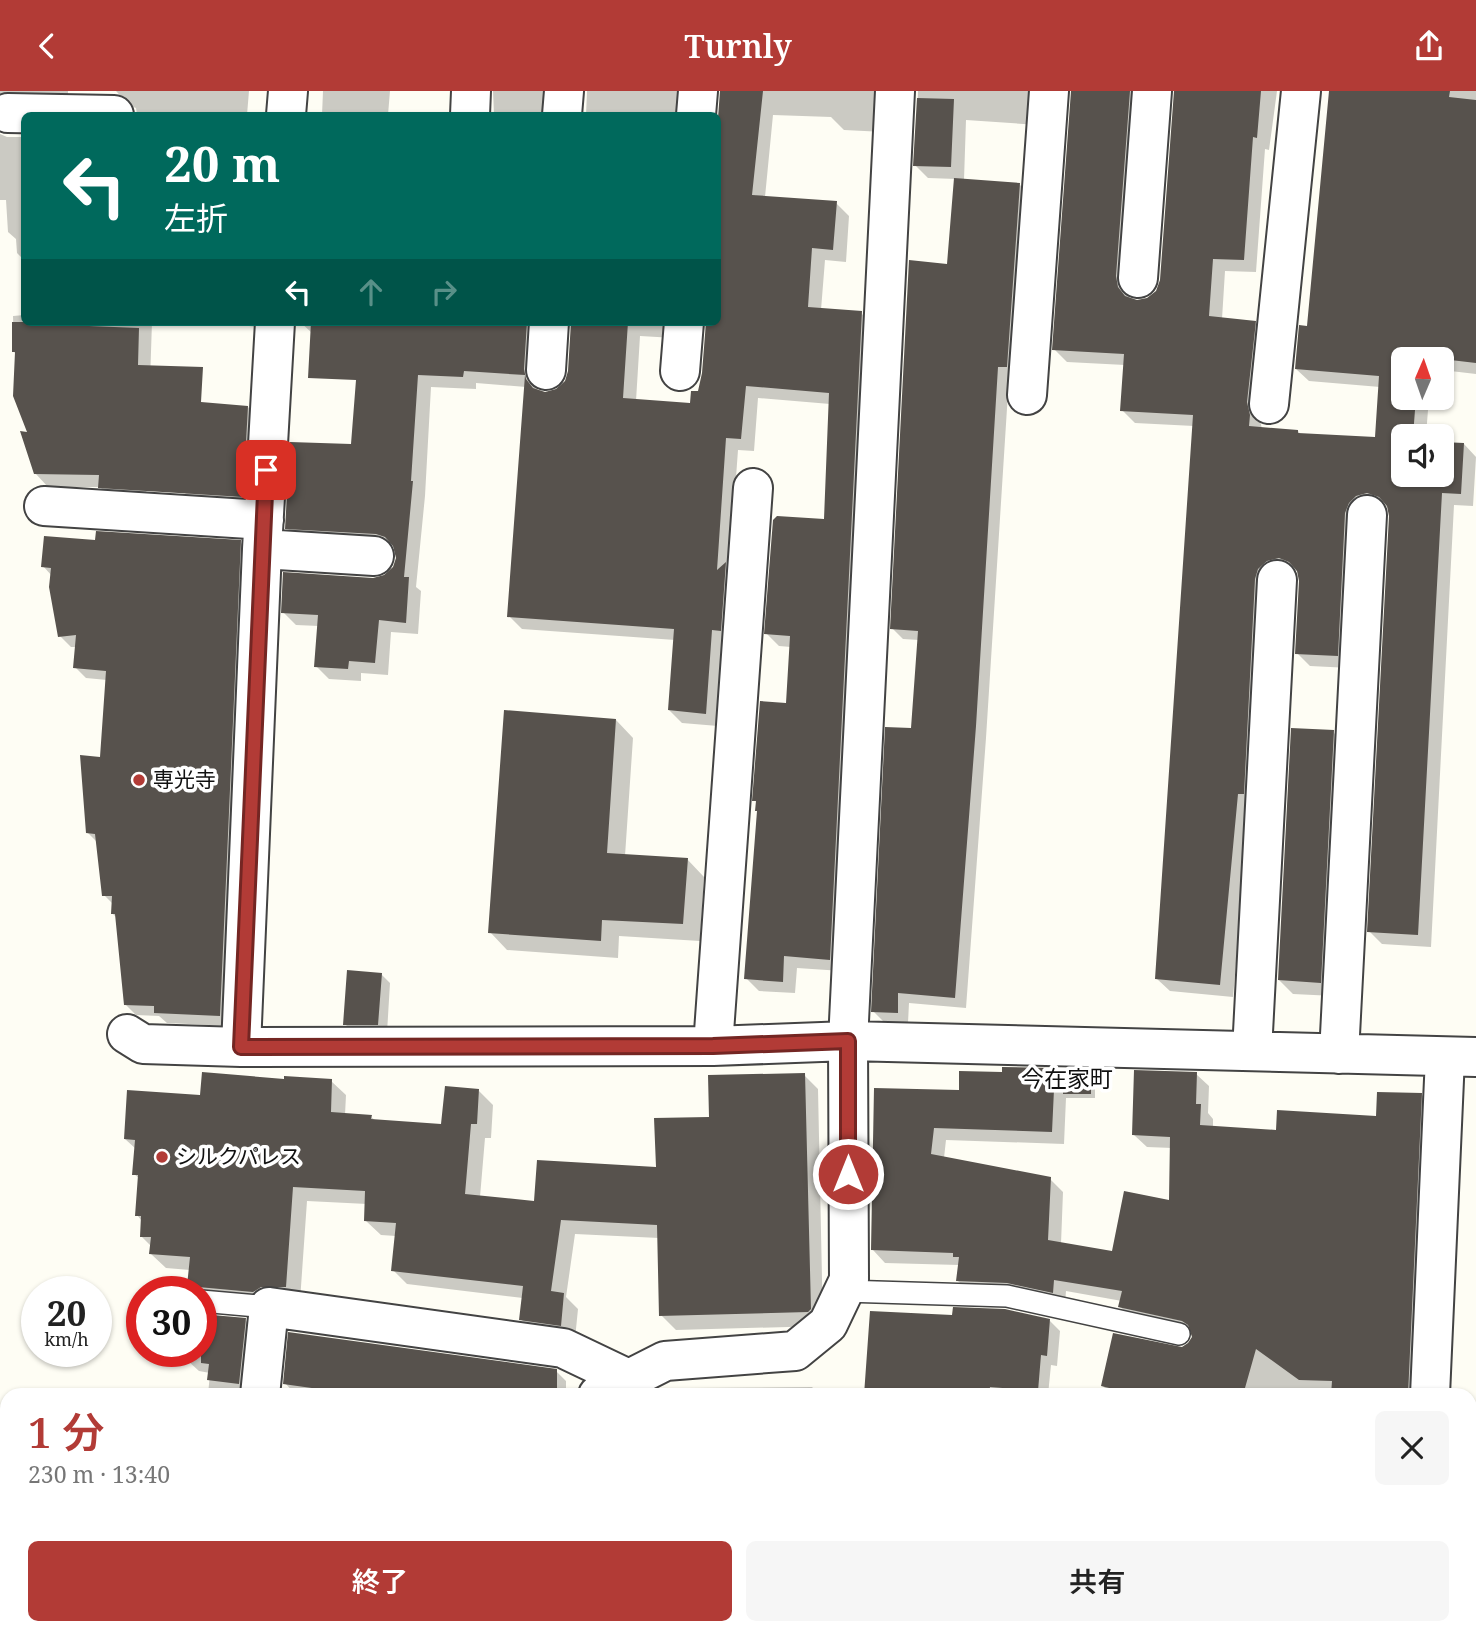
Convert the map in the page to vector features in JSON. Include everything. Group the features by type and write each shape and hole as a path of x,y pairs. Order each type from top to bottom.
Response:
{"street":[{"path":"286,112 288,91"},
{"path":"470,112 471,91"},
{"path":"562,112 564,91"},
{"path":"696,112 698,91"},
{"path":"620,1388 665,1361 795,1351 828,1324 849,1280 848,1041 895,91"},
{"path":"1027,395 1049,91"},
{"path":"1138,278 1152,91"},
{"path":"1269,404 1301,91"},
{"path":"8,113 21,113"},
{"path":"241,1047 275,326"},
{"path":"546,370 549,326"},
{"path":"680,371 684,326"},
{"path":"713,1046 753,488"},
{"path":"44,506 263,534 374,556"},
{"path":"1339,1054 1367,515"},
{"path":"1252,1051 1278,580"},
{"path":"127,1034 143,1044 241,1047 713,1046 848,1041 1460,1057 1431,1388"},
{"path":"261,1388 269,1307 562,1347 617,1388"}],"lane":[{"path":"844,1291 1007,1296 1179,1334"},
{"path":"217,1302 269,1307"}],"building":[{"path":"720,91 763,91 752,195 837,201 833,250 812,248 808,307 862,311 830,960 784,956 783,982 744,979 757,811 756,801 752,801 760,701 786,703 790,636 764,634 773,520 777,516 824,519 829,393 746,386 741,439 726,438 717,570 726,562 721,631 712,630 706,714 668,710 674,629 507,617 525,375 464,371 463,377 418,375 413,481 404,577 409,577 406,623 379,620 375,663 349,661 348,669 314,667 318,615 281,613 283,572 373,578 384,575 393,567 396,558 393,546 385,537 376,534 285,529 290,442 351,444 356,380 308,378 311,326 527,326 524,369 526,379 533,388 545,392 556,389 565,381 571,326 628,326 623,398 690,403 691,391 698,391 702,373 706,326 721,326 721,112 718,112"},
{"path":"1071,91 1130,91 1116,276 1118,287 1125,296 1137,300 1147,298 1156,291 1160,280 1174,91 1261,91 1257,138 1253,137 1244,260 1213,259 1209,316 1256,321 1247,402 1249,426 1298,430 1298,433 1375,437 1379,376 1295,369 1299,325 1307,326 1329,91 1450,91 1449,97 1476,100 1476,363 1454,360 1454,347 1391,347 1391,410 1415,410 1414,424 1391,424 1391,487 1454,487 1454,443 1464,443 1461,494 1442,493 1418,935 1367,932 1389,516 1387,506 1379,497 1367,493 1356,496 1345,513 1338,656 1295,654 1299,581 1297,571 1289,562 1279,558 1267,561 1258,569 1255,579 1244,794 1238,794 1220,985 1155,979 1193,415 1120,411 1124,354 1052,350"},
{"path":"917,98 954,99 951,167 913,166"},
{"path":"954,178 1020,183 1007,367 998,367 976,726 955,998 898,993 898,1013 871,1012 885,727 911,728 918,631 890,629 909,260 947,264"},
{"path":"12,322 21,322 21,326 139,328 138,365 203,367 201,402 248,406 243,497 98,488 99,475 34,474 20,431 27,432 13,396 15,352 12,352"},
{"path":"96,531 241,540 220,1016 154,1013 154,1006 124,1005 115,914 111,914 112,896 102,896 95,834 86,833 80,755 100,757 106,671 73,668 76,635 58,637 49,587 51,568 41,567 44,536 95,540"},
{"path":"504,710 616,719 607,853 688,858 683,924 602,920 601,941 488,933"},
{"path":"1291,728 1334,730 1321,983 1278,980"},
{"path":"347,970 382,973 378,1025 343,1025"},
{"path":"1002,1067 1055,1068 1052,1132 934,1128 931,1154 1051,1177 1048,1240 1112,1251 1124,1191 1169,1200 1170,1137 1132,1135 1134,1070 1197,1072 1196,1104 1201,1104 1200,1125 1276,1130 1277,1110 1376,1116 1377,1092 1422,1093 1408,1388 1332,1388 1332,1381 1299,1380 1256,1349 1245,1388 1101,1386 1113,1333 1182,1347 1192,1337 1188,1325 1182,1321 1118,1307 1122,1291 1054,1280 1053,1293 1007,1283 956,1281 959,1257 953,1257 953,1253 871,1250 874,1088 959,1090 959,1071 1002,1072"},
{"path":"1063,1068 1091,1069 1091,1094 1063,1094"},
{"path":"202,1072 284,1079 284,1076 332,1079 331,1112 372,1115 371,1119 441,1124 445,1086 479,1089 477,1124 471,1124 465,1194 534,1201 537,1160 656,1167 654,1118 709,1117 708,1075 805,1073 811,1309 808,1312 659,1316 657,1225 561,1220 551,1291 564,1293 561,1326 519,1320 523,1286 391,1271 396,1223 364,1221 365,1191 293,1187 286,1287 261,1287 253,1292 217,1289 217,1276 188,1276 190,1257 149,1254 151,1237 140,1237 141,1216 135,1216 138,1175 132,1175 135,1140 124,1139 127,1090 200,1095"},
{"path":"953,1307 1005,1309 1050,1319 1047,1356 1041,1355 1038,1388 864,1388 870,1311 952,1315"},
{"path":"217,1315 246,1318 239,1384 207,1380 209,1367 217,1367"},
{"path":"288,1332 557,1369 557,1388 312,1388 283,1384"}],"place":[{"name":"専光寺","path":"139,780"},
{"name":"シルクパレス","path":"162,1157"}],"district":[{"name":"今在家町","path":"1067,1079"}],"route":[{"path":"266,470 241,1047 713,1046 848,1041 848,1174"}]}
